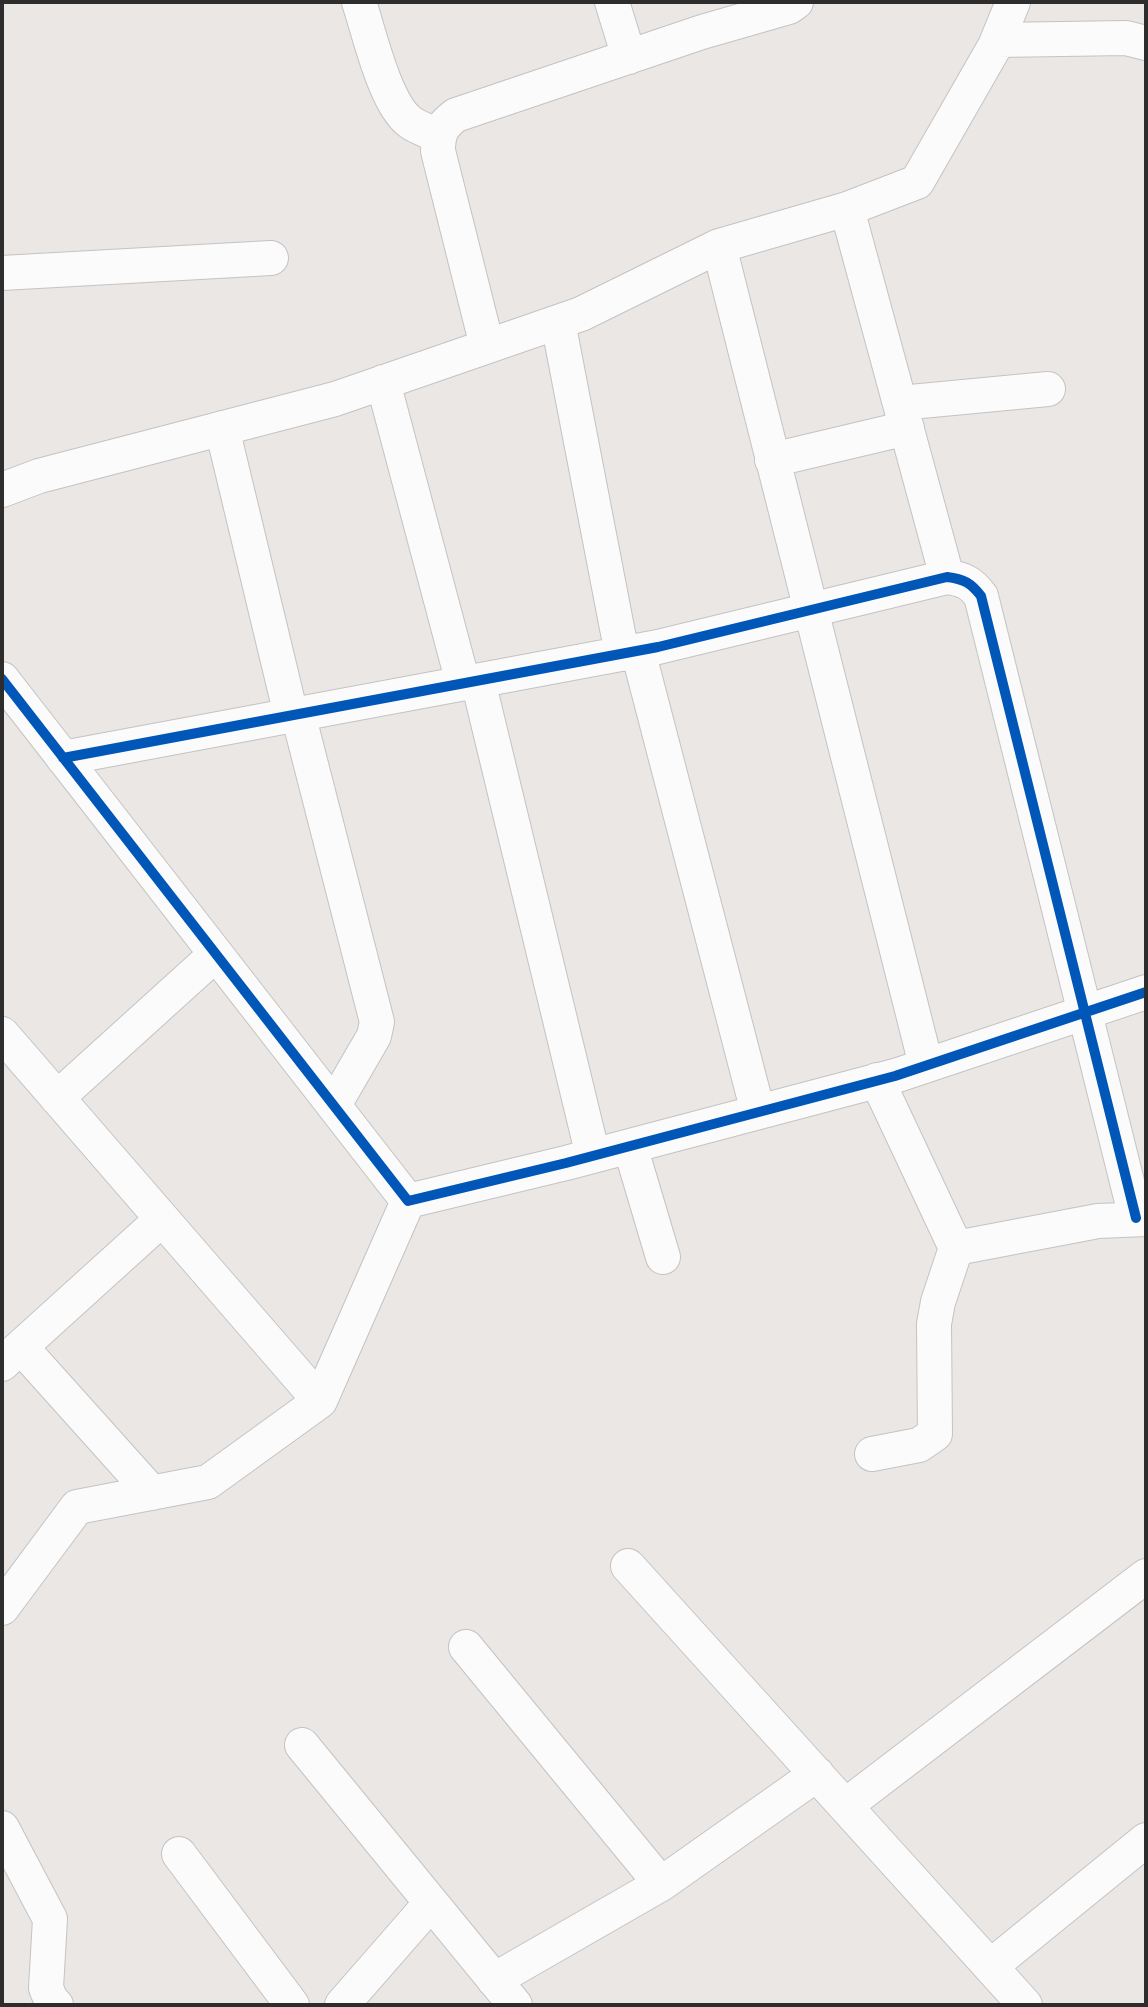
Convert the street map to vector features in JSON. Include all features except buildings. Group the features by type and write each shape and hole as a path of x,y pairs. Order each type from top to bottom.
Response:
{"street":[{"path":"359,2 390,95 398,110 411,123 438,136"},
{"path":"612,2 629,57"},
{"path":"487,346 438,151 438,136 444,124 456,115 629,57 699,17 789,7 796,2"},
{"path":"2,490 39,476 335,399 581,314 719,246 847,209 917,182 998,40 1013,2"},
{"path":"998,40 1126,38 1146,43"},
{"path":"847,209 947,577"},
{"path":"719,246 926,1065"},
{"path":"2,273 271,258"},
{"path":"558,322 630,652 758,1112"},
{"path":"383,382 470,682 593,1156"},
{"path":"772,460 904,416 1048,389"},
{"path":"222,428 294,714 377,1022 374,1036 334,1105"},
{"path":"63,758 630,652 947,577 962,579 973,585 981,596 1083,1013 1141,1218 1098,1221 956,1248"},
{"path":"2,679 408,1201"},
{"path":"57,1098 216,954"},
{"path":"408,1201 593,1156 877,1080 1146,992"},
{"path":"2,1034 320,1401"},
{"path":"872,1454 919,1445 935,1434 934,1324 956,1248 877,1080"},
{"path":"630,1146 663,1257"},
{"path":"2,1608 77,1507 208,1482 320,1401 408,1201"},
{"path":"152,1493 7,1358 162,1219"},
{"path":"628,1566 1025,2005"},
{"path":"845,1806 1146,1576"},
{"path":"466,1647 661,1884"},
{"path":"302,1745 504,1992 817,1774"},
{"path":"2,1828 50,1919 46,1988 56,2005"},
{"path":"991,1966 1146,1840"},
{"path":"179,1854 292,2005"},
{"path":"342,2005 431,1903"}],"cycle path":[{"path":"63,758 658,647 947,577 963,580 981,596 1136,1218"},
{"path":"2,679 408,1201 566,1163 895,1076 1146,992"}]}
